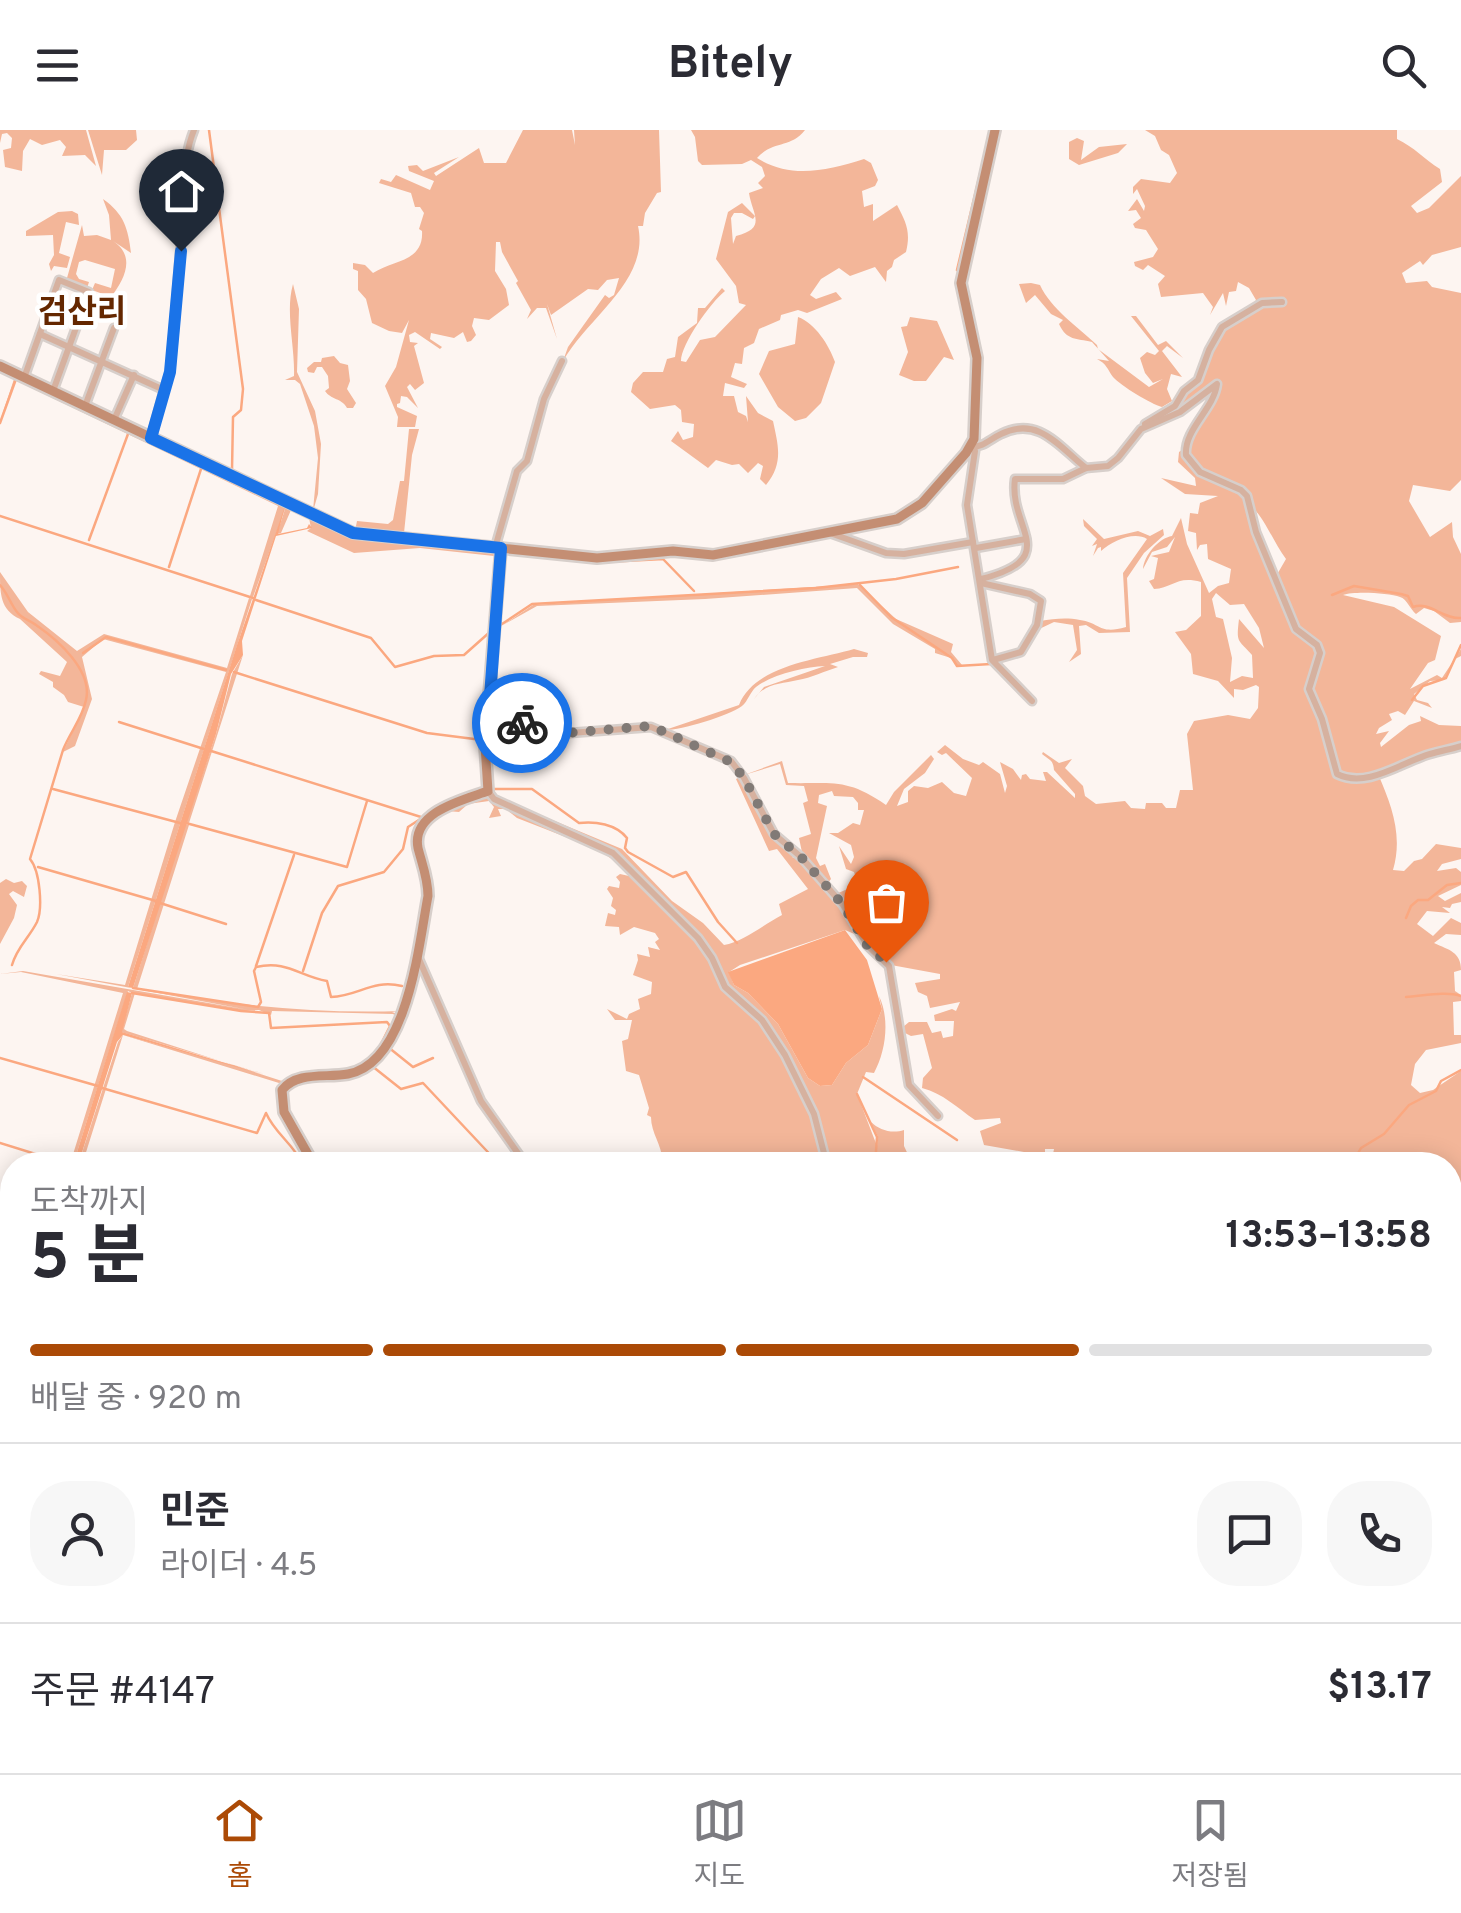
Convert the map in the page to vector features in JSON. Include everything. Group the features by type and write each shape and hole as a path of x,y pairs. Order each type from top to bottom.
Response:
{"street":[{"path":"151,438 170,372 187,184 185,153 194,130"},
{"path":"995,130 961,283 977,358 968,505 992,660 1032,702"},
{"path":"24,378 59,280 89,292 53,391"},
{"path":"981,581 1018,566 1025,555 1026,539 1015,479 1062,480 1086,468 1108,466 1149,420 1175,406 1184,390 1198,380 1208,350 1222,328 1262,304 1282,302"},
{"path":"84,406 114,328"},
{"path":"40,334 164,390"},
{"path":"562,361 544,399 527,460 518,471 498,548 485,755 488,791 494,799 613,853 698,938 725,987 762,1020 786,1055 814,1114 824,1152"},
{"path":"0,366 353,533 597,558 674,551 713,556 907,516 971,446"},
{"path":"114,420 134,375"},
{"path":"1141,429 1180,412 1217,384 1186,442 1186,454 1200,472 1242,490 1247,496 1256,532 1296,629 1318,646 1320,653 1308,689 1322,718 1338,774 1352,778 1378,774 1461,746"},
{"path":"971,446 978,447 1010,430 1033,430 1056,440 1086,468"},
{"path":"828,533 886,553 904,554 1026,539"},
{"path":"981,581 1030,594 1041,602 1037,625 1021,652 992,660"},
{"path":"489,710 503,712 543,735 651,726 731,762 774,834 801,857 843,905 867,945 890,966 909,1085 938,1116"},
{"path":"307,1152 284,1112 282,1090 296,1078 352,1073 371,1063 404,1013 417,956 428,890 418,845 420,830 432,815 449,805 488,791"},
{"path":"417,956 486,1111 517,1152"}],"shaded area":[{"path":"0,130 86,130 96,166 85,155 62,156 66,147 60,140 42,145 30,139 23,151 22,171 5,167 3,150 11,148 12,138 2,134 0,143"},
{"path":"88,130 136,130 137,140 126,150 104,150 102,175"},
{"path":"523,130 572,130 575,145 574,130 659,130 661,192 645,213 643,226 638,226 635,264 615,297 563,361 568,347 605,295 614,295 619,278 607,280 598,290 588,289 551,315 547,304 557,339 546,308 537,308 527,319 531,310 500,242 496,242 495,271 506,289 509,305 489,320 474,318 476,335 471,341 467,342 463,332 454,338 431,333 430,339 440,349 415,332 409,335 410,342 418,343 414,346 424,383 415,390 410,384 407,387 418,408 407,397 401,396 397,404 417,416 415,427 397,427 398,417 385,386 396,367 409,320 402,333 372,323 366,299 358,290 358,271 353,269 353,263 365,265 373,273 406,259 418,249 424,213 415,207 411,193 379,183 381,179 391,182 396,175 430,190 434,181 409,171 408,166 417,165 423,171 459,157 434,173 436,176 479,148 484,163 506,163"},
{"path":"691,130 805,130 757,158 795,171 836,167 864,159 871,163 878,180 875,186 862,191 864,207 873,204 873,221 897,205 907,227 906,252 894,260 886,282 875,267 850,276 839,268 821,279 810,295 816,299 836,292 842,299 807,313 798,310 781,315 780,320 759,329 754,343 744,348 742,364 735,363 731,377 747,384 744,388 725,383 723,396 734,396 738,412 748,422 746,396 758,413 773,421 777,461 766,485 760,479 763,466 758,463 748,473 739,464 716,460 708,468 671,441 678,431 683,440 693,437 694,424 682,422 681,410 675,405 650,409 631,392 643,372 663,372 667,359 675,357 678,337 697,323 698,308 705,308 722,288 725,291 691,334 681,361 686,362 700,340 715,337 746,305 739,303 736,286 716,259 728,212 742,203 755,216 753,219 734,213 733,244 736,236 755,224 756,219 749,193 763,188 758,183 765,176 762,167 751,160 742,164 702,165"},
{"path":"1145,130 1397,130 1397,139 1440,169 1442,182 1411,206 1417,213 1429,208 1461,176 1461,247 1432,255 1423,265 1420,261 1402,273 1406,283 1427,281 1432,287 1461,293 1461,480 1450,491 1413,485 1409,501 1430,537 1452,522 1453,537 1461,554 1461,622 1450,623 1424,608 1416,614 1400,597 1343,595 1394,607 1441,636 1435,660 1428,663 1410,689 1437,675 1442,678 1461,649 1461,656 1455,659 1444,680 1430,681 1414,694 1432,708 1414,701 1405,715 1398,711 1389,714 1392,720 1376,734 1389,731 1381,747 1409,725 1421,721 1420,716 1439,725 1461,726 1461,745 1378,774 1394,821 1397,845 1393,870 1404,871 1436,844 1461,848 1461,859 1442,864 1437,871 1456,868 1461,872 1461,885 1438,896 1445,901 1461,893 1461,902 1450,908 1442,907 1450,913 1427,911 1417,924 1433,936 1451,918 1461,923 1461,935 1446,934 1434,943 1459,959 1461,970 1454,972 1455,991 1461,995 1461,1001 1453,1002 1454,1035 1461,1035 1461,1043 1426,1050 1415,1064 1411,1085 1420,1093 1433,1090 1461,1071 1461,1152 1024,1152 984,1145 980,1131 1001,1123 1000,1118 975,1120 943,1097 922,1088 923,1078 932,1068 923,1034 911,1036 903,1032 909,1022 927,1022 932,1033 941,1031 943,1038 953,1036 954,1021 935,1021 934,1015 956,1011 960,1002 930,1008 927,996 918,992 915,983 940,979 940,974 891,965 875,951 836,894 907,863 852,884 854,872 846,869 839,846 851,864 851,845 829,833 838,833 853,823 860,825 864,810 858,810 853,797 834,796 832,791 819,795 818,803 827,806 816,858 820,866 825,864 831,879 827,884 803,857 799,838 811,834 803,803 808,801 804,786 786,785 780,764 744,775 782,761 788,783 850,786 886,805 931,755 934,759 925,773 904,789 897,806 908,802 908,791 914,786 928,788 942,782 954,793 966,796 972,778 946,753 937,752 945,745 963,759 979,765 983,762 1000,774 1005,793 1007,786 1000,762 1013,769 1021,780 1026,774 1030,779 1046,781 1043,772 1047,772 1075,798 1043,752 1059,763 1072,759 1065,768 1083,786 1085,796 1096,804 1125,801 1131,808 1145,809 1146,803 1162,803 1166,808 1176,808 1180,790 1193,790 1187,734 1194,721 1228,715 1250,719 1258,708 1256,685 1234,689 1234,698 1218,681 1193,674 1191,654 1175,632 1186,630 1201,616 1201,582 1186,580 1154,589 1149,581 1154,579 1158,558 1151,556 1169,552 1175,537 1167,547 1152,552 1143,569 1149,553 1172,536 1181,518 1187,544 1209,593 1229,583 1231,569 1208,559 1207,544 1197,550 1196,533 1188,531 1190,513 1198,514 1200,503 1218,496 1185,494 1161,478 1196,486 1195,478 1178,462 1179,452 1185,448 1219,386 1142,428 1169,412 1199,381 1220,331 1256,300 1249,288 1238,282 1236,291 1229,292 1226,306 1223,293 1210,315 1213,307 1203,293 1161,297 1158,284 1165,276 1148,265 1143,270 1135,266 1134,262 1153,257 1158,249 1146,230 1133,224 1141,218 1136,210 1128,211 1137,199 1144,211 1145,206 1137,189 1133,194 1133,187 1141,179 1170,183 1177,173 1169,155 1161,150 1155,136","holes":["1251,506 1286,559 1275,578","1216,593 1230,605 1244,604 1259,628 1264,648 1239,619 1238,637 1252,655 1253,678 1242,676 1230,682 1232,658 1223,619 1216,617 1212,599"]},
{"path":"1077,138 1084,141 1081,160 1099,147 1127,144 1118,153 1079,165 1069,159 1069,142"},
{"path":"103,199 124,222 131,253 113,241 124,254 126,268 111,297 92,290 95,283 111,288 115,269 85,260 79,262 76,274 89,282 87,288 67,278 82,225 84,236 111,240"},
{"path":"58,212 78,214 79,225 66,222 59,253 70,257 67,268 54,266 51,271 53,235 26,236 26,231"},
{"path":"293,284 299,309 297,372 315,411 321,444 318,494 312,515 153,436 313,510 318,458 314,426 300,384 285,380 294,376 290,306"},
{"path":"1019,284 1040,285 1058,310 1097,345 1098,349 1092,342 1065,333 1059,324 1063,320 1051,314 1035,295 1026,303"},
{"path":"1131,316 1136,316 1158,345 1166,341 1183,358 1167,346 1162,351 1182,377 1171,374 1167,389 1172,401 1162,407 1122,385 1097,359 1109,361 1099,350 1149,387 1163,379 1153,383 1145,373 1140,358 1147,352 1155,355 1159,351"},
{"path":"798,317 821,335 835,362 821,403 806,418 795,421 778,407 759,374 769,351 795,344"},
{"path":"910,317 937,321 954,360 944,357 926,381 899,375 908,352 901,327 907,326"},
{"path":"334,356 348,365 347,389 356,403 353,408 347,408 325,391 329,388 328,376 322,367 308,372 314,362"},
{"path":"15,376 340,530 497,550 486,705 494,556 420,548 354,553 307,531 311,528 309,518 291,510 277,534 286,506 253,597 250,596 278,506 15,380 0,421"},
{"path":"409,429 419,429 412,455 404,533 495,546 355,531 357,521 388,524 393,520 400,481 404,481"},
{"path":"285,506 278,534 307,528 309,524 312,528 276,536 242,641 243,655 231,674 216,734 133,988 128,987 237,645"},
{"path":"1083,519 1104,539 1138,531 1150,536 1163,529 1164,535 1144,553 1127,578 1130,632 1099,633 1086,625 1079,626 1081,654 1069,662 1077,650 1073,625 1054,622 1035,631 1040,621 1069,619 1105,629 1126,627 1123,573 1147,539 1123,538 1101,551 1098,548 1093,556 1097,544 1092,546 1097,539 1084,526"},
{"path":"0,572 28,612 77,651 104,634 227,668 249,598 252,599 128,987 133,988 185,824 189,825 137,989 268,1007 400,1011 392,1012 400,1015 377,1053 359,1069 286,1083 280,1109 279,1083 123,1035 282,1081 303,1071 319,1074 356,1069 371,1058 398,1017 272,1011 271,1015 259,1010 241,1011 135,993 124,1029 216,1060 121,1032 132,993 128,991 77,1152 74,1152 123,993 21,972 0,974 23,971 249,1010 56,974 125,985 226,672 103,639 82,657 92,699 75,746 63,752 84,707 68,702 53,682 39,674 41,671 60,676 67,662 8,611 2,600"},
{"path":"858,584 896,619 953,644 951,652 962,665 935,653 935,649 893,624 857,588 537,606 503,625 533,605"},
{"path":"854,649 868,653 867,657 830,664 838,667 774,685 758,694 764,687 825,666 771,678 756,687 735,710 665,730 739,705 759,681 789,666"},
{"path":"243,655 189,823 186,822 232,674"},
{"path":"494,712 503,713 545,736 648,727 717,755 736,767 770,831 793,858 800,857 844,908 859,936 845,930 740,965 729,972 734,985 748,993 778,1024 808,1078 820,1086 832,1085 846,1063 868,1045 882,1009 879,996 885,1015 884,1045 874,1073 866,1072 857,1094 877,1146 878,1137 871,1122 886,1131 904,1130 907,1152 825,1152 818,1118 785,1050 762,1019 727,986 696,933 615,852 490,795 486,765 490,713","holes":["495,713 543,737 649,728 723,760 740,777 736,779 769,851 777,849 808,889 779,904 782,915 746,937 724,945 703,923 672,901 622,849 495,796 488,772"]},
{"path":"487,793 494,800 607,851 697,938 724,987 761,1021 785,1056 813,1114 823,1152 661,1152 651,1117 647,1115 649,1108 639,1075 626,1071 622,1041 628,1039 632,1020 615,1020 607,1009 627,1019 640,1009 638,999 651,994 652,982 633,975 637,954 650,957 648,947 660,950 655,933 634,927 620,935 619,927 605,926 608,913 615,915 616,910 611,906 613,898 607,889 619,888 616,877 620,874 629,876 599,850 517,818 506,809 498,809 501,816 489,818 494,807 489,801 468,804 459,812 447,811 427,824 420,835 431,885 424,921 429,889 418,847 420,831 434,814"},
{"path":"6,879 22,881 27,886 24,897 13,891 9,894 17,905 0,944 0,883"},
{"path":"845,930 867,960 882,1009 868,1045 846,1063 832,1085 820,1086 808,1078 778,1024 748,993 734,985 728,972"},
{"path":"127,992 132,993 122,1032 265,1075 123,1035 117,1042 82,1152 77,1152"},
{"path":"123,1035 86,1152 82,1152 118,1042"}],"waterway":[{"path":"209,130 219,206"},
{"path":"957,270 989,136"},
{"path":"219,208 243,389 241,410 233,417 232,470"},
{"path":"0,423 16,379"},
{"path":"89,540 128,434"},
{"path":"169,567 201,469"},
{"path":"0,516 253,598"},
{"path":"606,562 663,559 694,591"},
{"path":"499,626 532,604 816,588 958,567"},
{"path":"0,585 19,614 45,631 72,657 87,689 82,713 63,750 30,859 38,881 39,916 12,965"},
{"path":"860,585 891,617 952,658 957,666 991,664"},
{"path":"1332,595 1354,586 1401,594 1408,596 1413,607 1425,606 1461,618"},
{"path":"256,600 371,638 395,667 434,656 464,655 491,631"},
{"path":"83,653 106,637 226,670"},
{"path":"1412,700 1423,686 1446,678 1461,645"},
{"path":"234,672 427,733 482,740"},
{"path":"119,722 204,749"},
{"path":"490,741 490,751"},
{"path":"208,750 421,817"},
{"path":"482,758 483,775"},
{"path":"53,789 180,823"},
{"path":"491,789 532,789 579,823 617,829 627,838 628,852 673,877 686,872 718,922 737,943"},
{"path":"186,823 347,867 367,801"},
{"path":"303,971 322,913 338,886 384,872 403,849 408,827 425,816"},
{"path":"256,966 294,855"},
{"path":"38,867 156,901"},
{"path":"1406,918 1418,900 1428,900 1447,885 1461,883"},
{"path":"160,903 226,924"},
{"path":"133,988 258,1007 261,1002 254,971 267,965 327,981 331,997 374,986 402,986"},
{"path":"132,993 269,1013 271,1028 387,1022 390,1026 382,1042"},
{"path":"1406,997 1461,996"},
{"path":"388,1047 413,1067 433,1058"},
{"path":"0,1058 98,1086"},
{"path":"372,1066 401,1089 423,1083 488,1152"},
{"path":"1359,1152 1384,1134 1409,1105 1436,1091 1441,1081 1461,1070"},
{"path":"863,1077 957,1140"},
{"path":"102,1088 257,1133 266,1113 296,1152"},
{"path":"857,1094 877,1137 876,1152"},
{"path":"0,1143 29,1152"}],"way so far":[{"path":"522,723 543,735 651,726 731,762 774,834 801,857 848,910 861,937 886,962"}],"district":[{"name":"검산리","path":"82,311"}],"route":[{"path":"181,251 170,372 151,438 340,529 501,548 489,710 503,712 522,723"}]}
